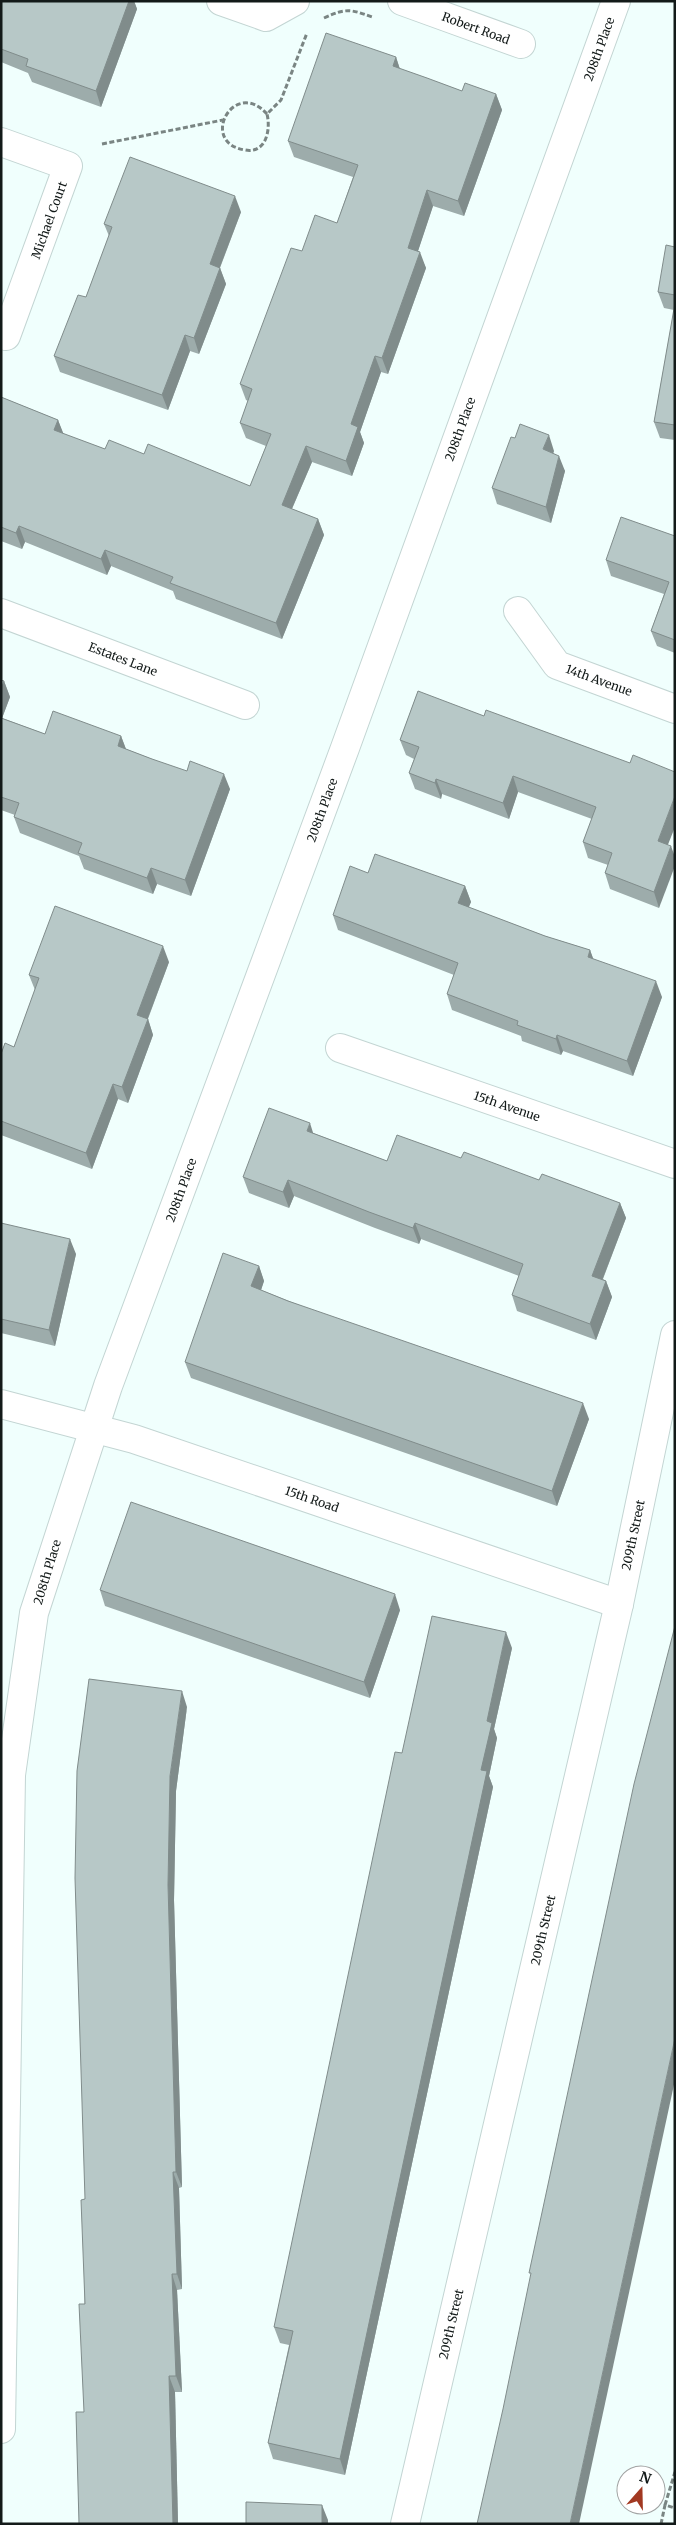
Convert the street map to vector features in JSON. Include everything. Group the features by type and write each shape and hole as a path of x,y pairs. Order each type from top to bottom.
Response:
{"street":[{"path":"221,1 266,17 295,1"},
{"name":"Robert Road","path":"402,1 522,44"},
{"name":"208th Place","path":"1,2429 11,1775 34,1613 94,1427 346,748 616,1"},
{"name":"Michael Court","path":"1,142 68,166 6,336 1,334"},
{"name":"14th Avenue","path":"518,612 557,665 675,709"},
{"name":"Estates Lane","path":"1,613 245,704"},
{"name":"15th Avenue","path":"340,1048 675,1164"},
{"name":"209th Street","path":"405,2524 619,1604 675,1335"},
{"name":"15th Road","path":"1,1404 94,1427 619,1604"}],"path":[{"path":"319,20 343,9 353,10 381,20"},
{"path":"267,114 281,100 308,31"},
{"path":"246,103 255,105 267,114 269,125 267,138 260,146 249,151 236,149 226,142 222,130 223,120 228,111 236,105 246,103"},
{"path":"102,144 223,120"},
{"path":"666,2502 675,2472"}],"building":[{"path":"1,1 129,1 96,91 26,66 28,59 1,49"},
{"path":"326,33 396,57 393,66 462,91 465,83 496,94 458,201 427,190 408,248 420,252 382,358 375,356 351,424 358,427 346,461 306,446 282,505 318,519 276,623 170,583 173,577 105,550 101,559 19,526 16,533 1,527 1,397 58,420 54,430 105,449 109,440 144,454 148,444 250,486 271,434 240,423 252,389 240,384 291,248 302,251 315,215 337,223 358,165 288,141"},
{"path":"130,157 235,196 210,264 220,268 194,338 185,335 162,395 54,356 78,295 86,297 112,227 104,224"},
{"path":"666,245 675,247 675,295 658,292"},
{"path":"675,303 675,425 654,422"},
{"path":"520,424 549,435 543,449 559,456 546,507 492,488 511,437 515,438"},
{"path":"621,517 675,536 675,640 651,631 669,582 606,560"},
{"path":"418,691 484,716 486,710 630,763 633,755 675,772 675,796 658,841 671,846 654,892 605,873 612,853 583,842 596,807 513,776 503,803 436,779 435,783 409,773 419,747 400,740"},
{"path":"53,711 121,736 118,746 152,759 187,771 190,761 224,774 185,880 151,868 147,878 78,853 82,843 14,817 19,803 1,797 1,718 45,734"},
{"path":"375,854 465,886 458,903 545,936 590,950 588,957 656,981 627,1061 557,1035 556,1039 517,1025 518,1021 447,994 458,963 333,915 350,866 368,873"},
{"path":"55,906 163,946 137,1015 148,1019 122,1087 113,1084 86,1153 1,1121 1,1054 5,1043 14,1047 39,978 29,975"},
{"path":"269,1108 310,1123 307,1131 387,1161 397,1135 461,1158 464,1152 539,1180 542,1174 620,1203 592,1276 606,1281 590,1324 512,1295 523,1264 415,1223 413,1228 288,1180 283,1192 243,1177"},
{"path":"1,1223 70,1239 49,1330 1,1319"},
{"path":"223,1253 259,1266 251,1286 288,1301 583,1403 552,1491 185,1362"},
{"path":"131,1502 395,1594 364,1682 100,1590"},
{"path":"432,1616 506,1632 487,1721 492,1723 481,1770 487,1771 340,2459 268,2443 293,2331 274,2327 395,1752 402,1753"},
{"path":"675,1626 675,2038 570,2524 477,2524 503,2409 531,2273 529,2273 634,1784"},
{"path":"89,1679 182,1691 170,1776 168,1885 176,2172 173,2172 177,2274 172,2274 176,2376 169,2376 173,2524 79,2524 76,2412 84,2412 79,2304 85,2304 81,2200 85,2199 75,1878 77,1771"},
{"path":"246,2502 322,2505 322,2524 246,2524"}]}
